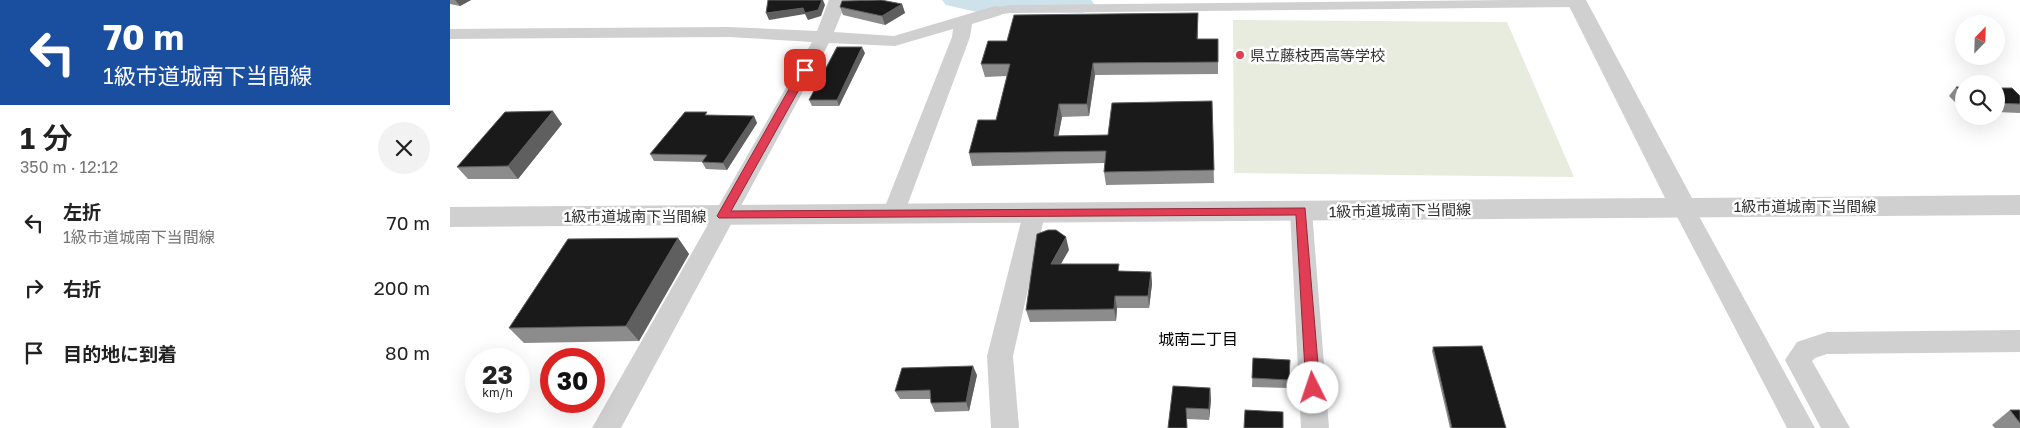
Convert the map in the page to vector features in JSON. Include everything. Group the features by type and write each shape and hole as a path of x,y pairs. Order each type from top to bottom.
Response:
{"street":[{"path":"606,428 823,38 838,0"},
{"path":"450,34 729,32 895,41 995,11 1097,4 1577,2 1682,206 1801,428"},
{"path":"893,214 961,38 963,22"},
{"name":"1級市道城南下当間線","path":"450,217 1034,214 1682,206 2020,205"},
{"path":"1301,211 1316,428"},
{"path":"1005,428 1000,356 1034,214"},
{"path":"1836,428 1798,360 1806,350 1826,343 2020,341"}],"shaded area":[{"path":"1233,20 1507,22 1574,177 1234,173"}],"building":[{"path":"768,0 822,0 818,10 805,13 803,8 766,13"},
{"path":"881,0 902,4 882,16 840,7 842,1"},
{"path":"1198,13 1197,39 1218,39 1218,62 1093,63 1087,104 1059,104 1054,136 1108,135 1112,103 1212,101 1214,170 1104,172 1106,151 969,153 978,120 996,120 1010,64 981,64 988,41 1007,41 1014,15"},
{"path":"837,47 862,47 837,100 809,100"},
{"path":"2005,88 2012,88 2020,96 2020,104 2005,103"},
{"path":"553,111 508,166 457,167 505,112"},
{"path":"685,112 707,112 705,115 754,116 723,163 702,162 707,155 650,154"},
{"path":"1048,230 1056,230 1066,237 1051,264 1119,264 1118,271 1151,272 1148,296 1115,296 1114,309 1026,310 1037,234"},
{"path":"678,238 626,326 509,328 568,239"},
{"path":"1482,346 1506,428 1452,428 1433,347"},
{"path":"1253,358 1290,360 1289,380 1252,378"},
{"path":"973,366 966,402 931,403 930,390 895,391 902,368"},
{"path":"1173,386 1210,388 1209,409 1186,408 1187,428 1168,428"},
{"path":"1245,410 1283,412 1283,428 1244,428"},
{"path":"2010,410 2020,410 2020,423"}],"waterway":[{"path":"955,0 977,4 1082,5"}],"place":[{"name":"県立藤枝西高等学校","path":"1240,55"}],"district":[{"name":"城南二丁目","path":"1198,339"}],"route":[{"path":"805,70 723,216 1301,211 1313,388"}]}
